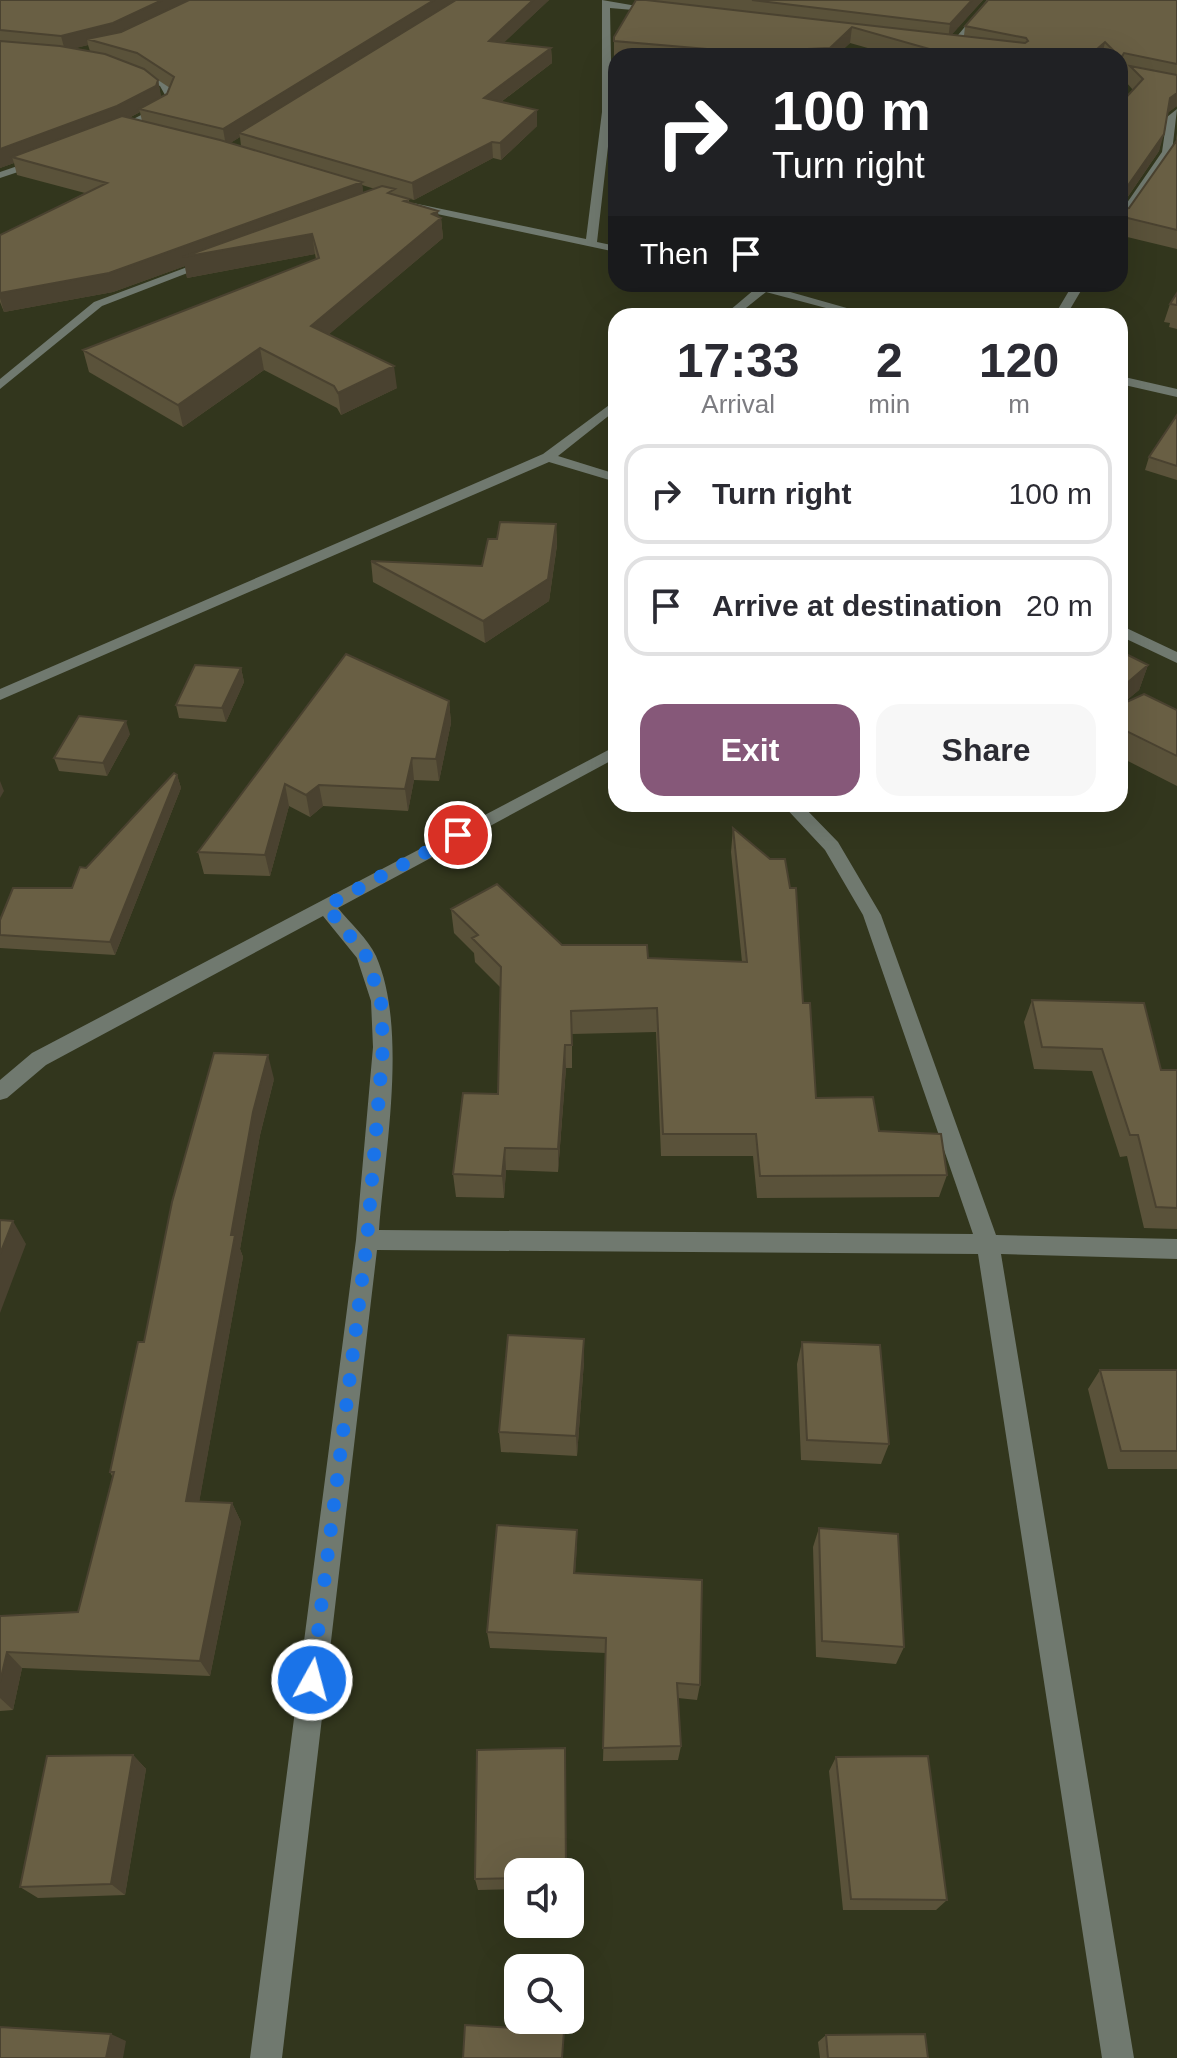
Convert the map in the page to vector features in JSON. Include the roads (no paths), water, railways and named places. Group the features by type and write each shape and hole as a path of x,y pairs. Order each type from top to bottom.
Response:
{"street":[{"path":"952,44 991,0"},
{"path":"591,243 607,112 605,2 662,11"},
{"path":"939,42 965,47"},
{"path":"111,133 166,106 170,95 163,84 126,70"},
{"path":"1128,77 1177,86"},
{"path":"1128,211 1172,153 1172,117 1177,112"},
{"path":"125,127 140,130"},
{"path":"0,175 53,156"},
{"path":"398,203 608,247"},
{"path":"0,385 98,304 224,257"},
{"path":"739,308 759,292"},
{"path":"779,292 839,308"},
{"path":"1128,382 1177,393"},
{"path":"0,695 548,457 608,410"},
{"path":"548,457 608,476"},
{"path":"1128,634 1177,658"},
{"path":"0,1092 39,1059 608,755"},
{"path":"799,812 832,846 872,915 988,1244 1118,2058"},
{"path":"266,2058 367,1240 383,1047 381,1001 366,956 326,906"},
{"path":"367,1240 988,1244 1177,1249"}]}
